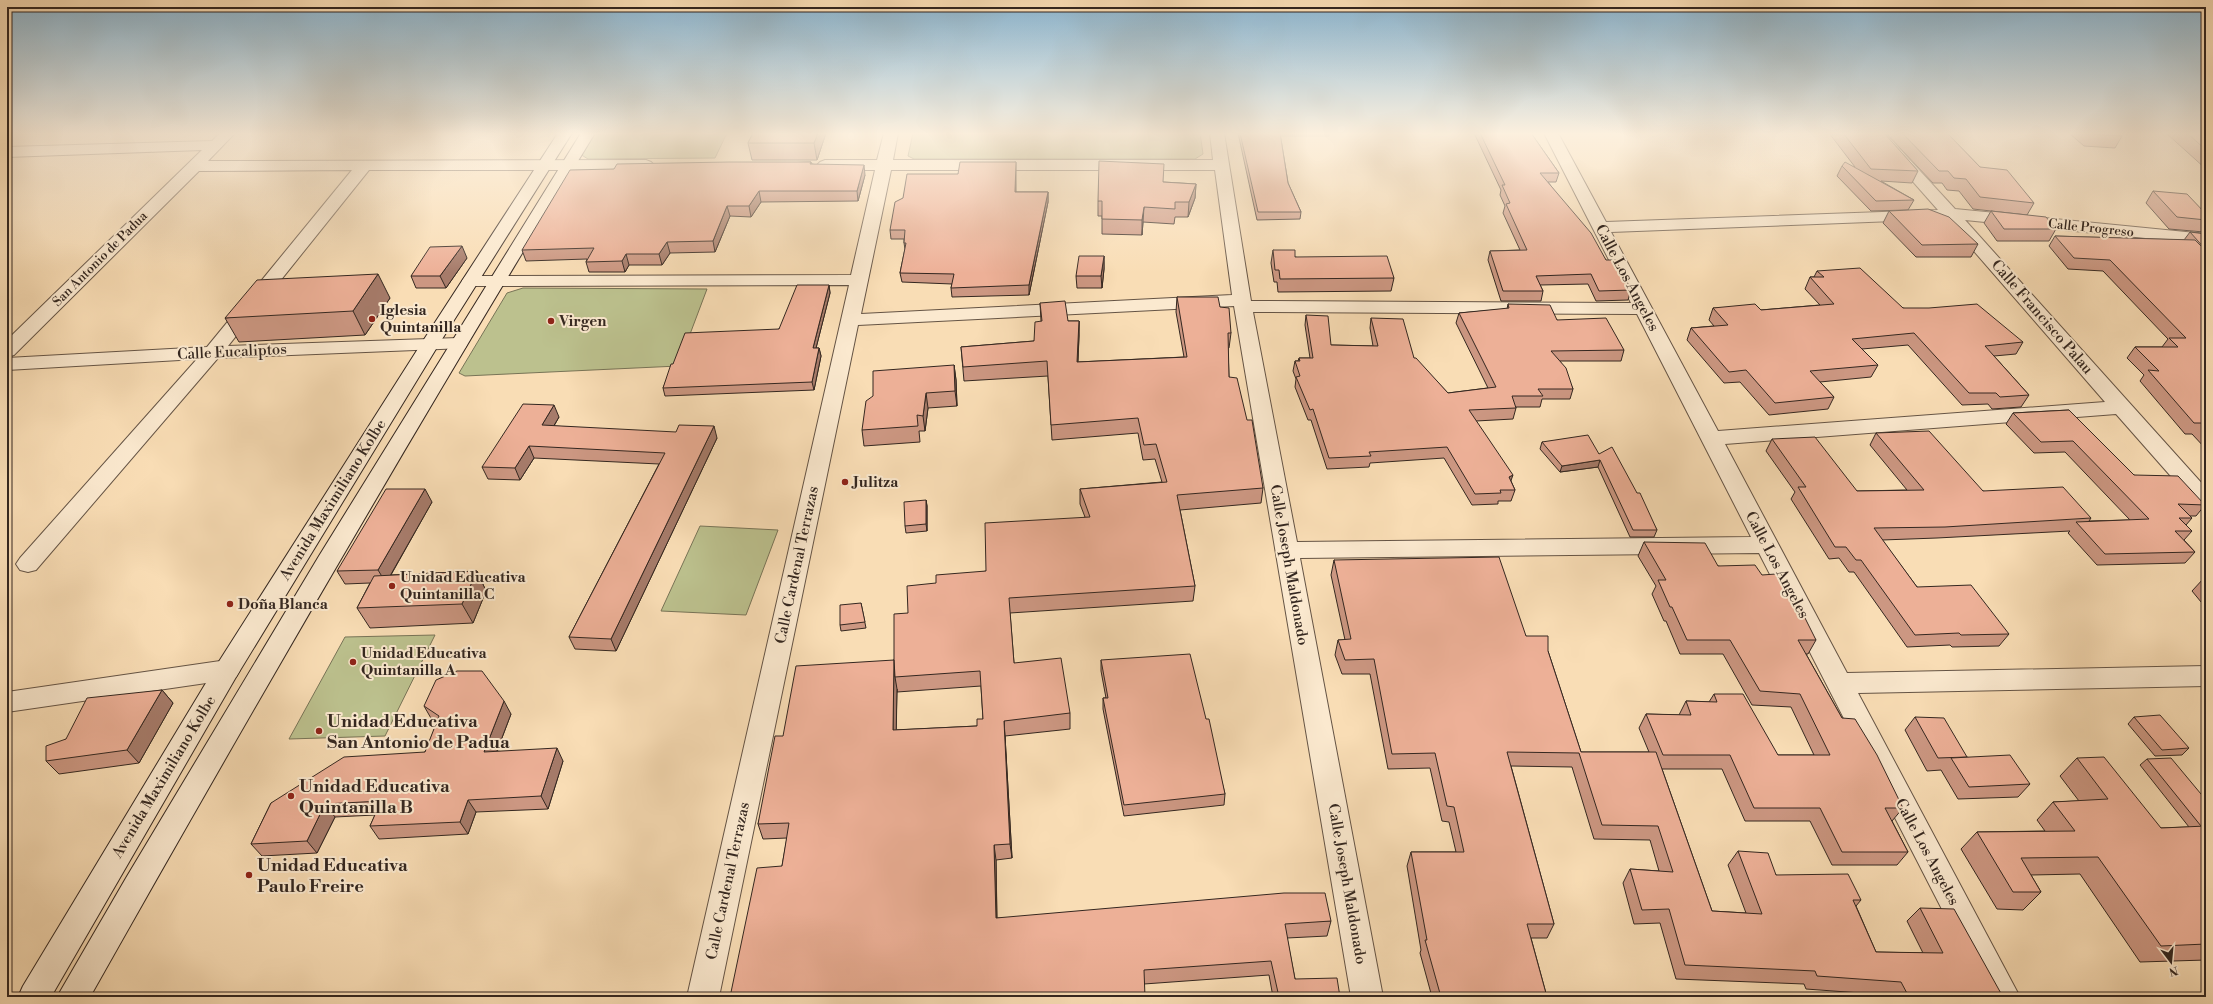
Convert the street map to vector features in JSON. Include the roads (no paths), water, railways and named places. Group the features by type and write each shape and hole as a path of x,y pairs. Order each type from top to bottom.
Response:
{"street":[{"name":"San Antonio de Padua","path":"7,351 179,180"},
{"path":"28,564 212,352 353,180"},
{"name":"Avenida Maximiliano Kolbe","path":"34,997 227,670 430,344 472,281 536,180"},
{"name":"Avenida Maximiliano Kolbe","path":"73,997 263,668 496,280 559,180"},
{"name":"Calle Cardenal Terrazas","path":"703,997 851,320 880,180"},
{"name":"Calle Joseph Maldonado","path":"1223,180 1286,550 1367,997"},
{"name":"Calle Los Angeles","path":"1576,180 2004,997"},
{"name":"Calle Francisco Palau","path":"1921,180 2119,407 2206,502"},
{"name":"Calle Progreso","path":"1600,227 1952,214 2206,240"},
{"path":"472,281 858,280"},
{"path":"851,320 1243,303 1643,309"},
{"name":"Calle Eucaliptos","path":"7,364 212,352 458,344"},
{"path":"1711,438 2119,407"},
{"path":"1286,550 1766,545"},
{"path":"7,702 227,670"},
{"path":"1839,683 2206,676"}],"place":[{"name":"Iglesia Quintanilla","path":"372,319"},
{"name":"Virgen","path":"551,321"},
{"name":"Julitza","path":"845,482"},
{"name":"Unidad Educativa Quintanilla C","path":"392,586"},
{"name":"Doña Blanca","path":"230,604"},
{"name":"Unidad Educativa Quintanilla A","path":"353,662"},
{"name":"Unidad Educativa San Antonio de Padua","path":"319,731"},
{"name":"Unidad Educativa Quintanilla B","path":"291,796"},
{"name":"Unidad Educativa Paulo Freire","path":"249,875"}]}
